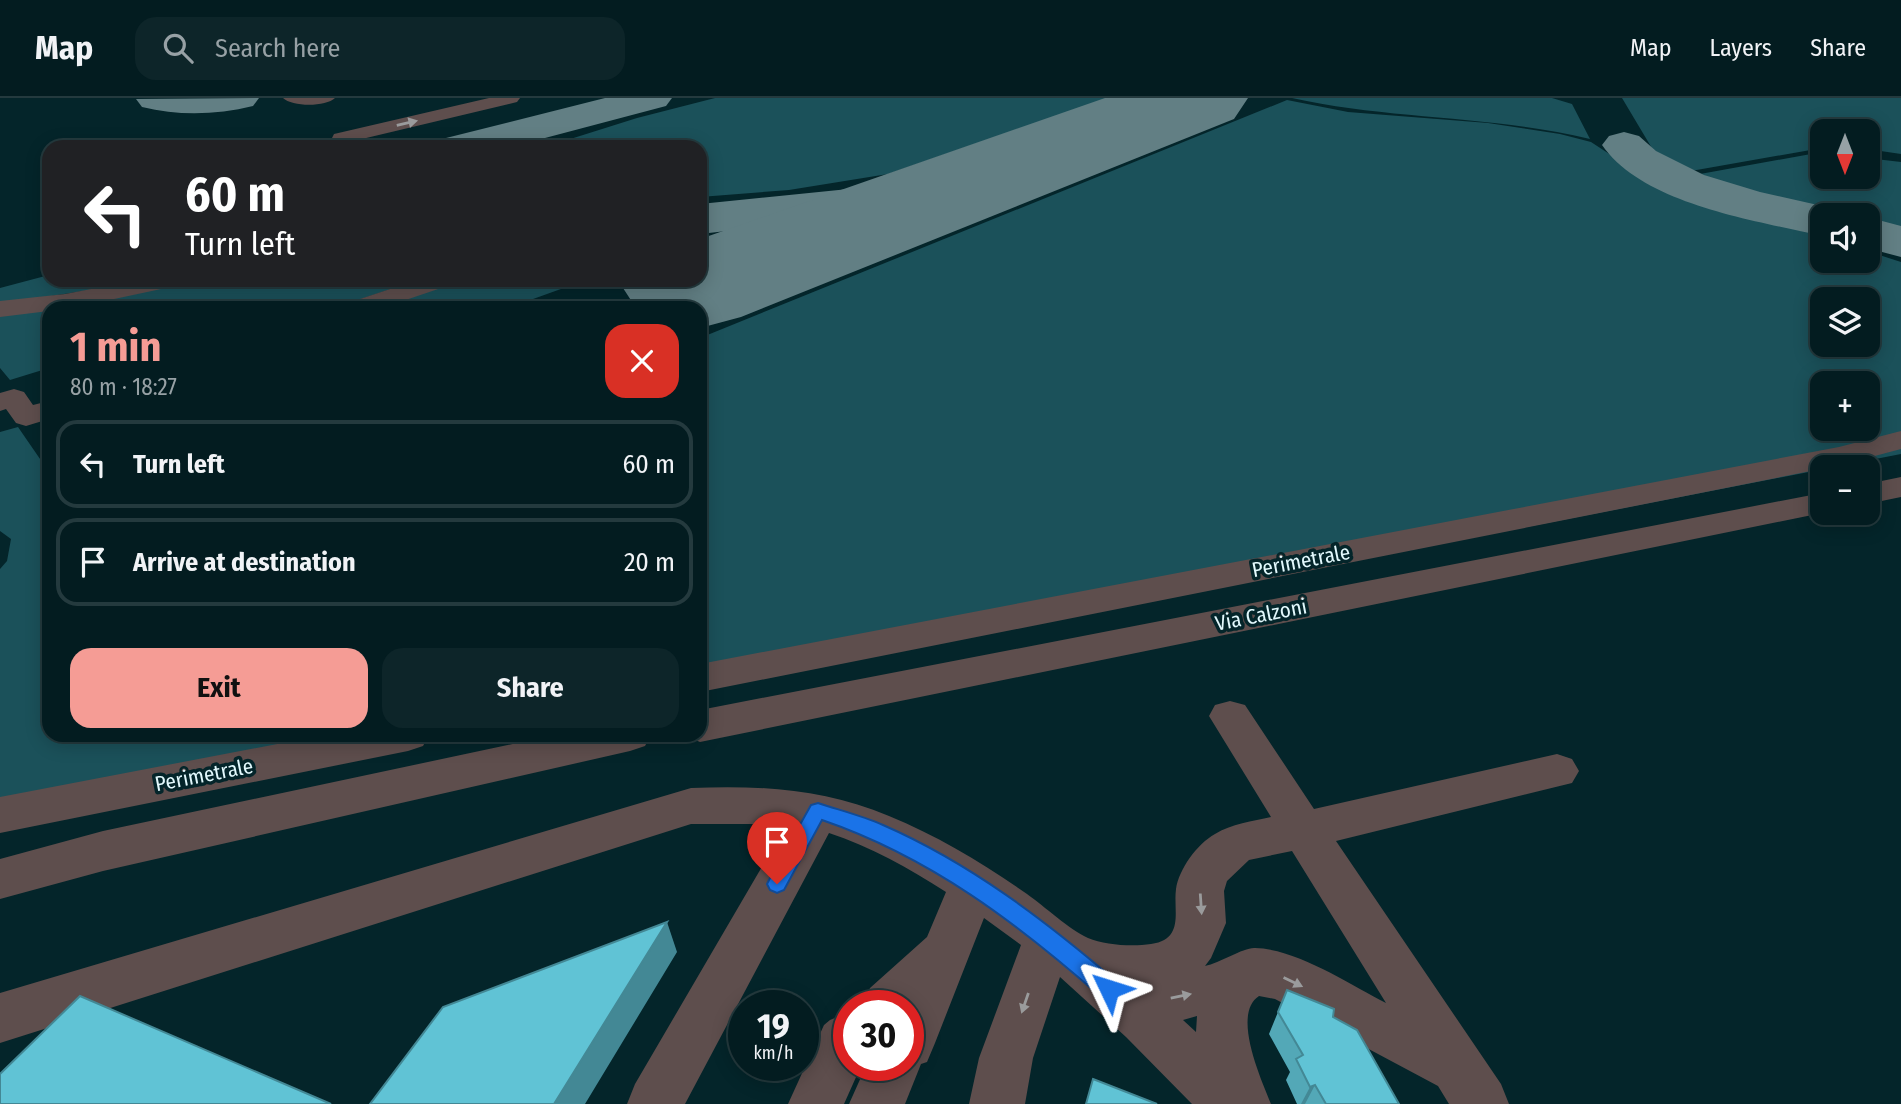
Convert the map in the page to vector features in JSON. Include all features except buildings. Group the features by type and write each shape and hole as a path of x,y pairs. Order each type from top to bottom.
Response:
{"street":[{"path":"292,98 326,98"},
{"path":"341,138 511,98"},
{"path":"75,301 140,287"},
{"path":"378,301 421,287"},
{"path":"0,309 42,306"},
{"path":"6,406 26,417 42,412"},
{"name":"Perimetrale","path":"707,677 1841,456 1901,440"},
{"path":"1880,491 1901,487"},
{"name":"Via Calzoni","path":"707,725 1810,505"},
{"path":"1230,716 1468,1085"},
{"name":"Perimetrale","path":"0,815 372,742"},
{"path":"0,879 117,848 598,742"},
{"path":"1059,947 1099,965 1133,969 1170,965 1188,952 1202,921 1200,888 1211,867 1231,847 1557,771"},
{"path":"0,1018 691,806 749,804 818,811 874,830 974,883 1059,947 1186,1056 1230,1104"},
{"path":"655,1104 818,811"},
{"path":"924,1005 974,883"},
{"path":"904,990 948,947"},
{"path":"997,1104 1006,1058 1059,947"},
{"path":"1129,1007 1233,984 1253,971 1283,977 1468,1085"},
{"path":"1233,984 1223,1014 1223,1052 1244,1104"},
{"path":"816,1104 833,1066"},
{"path":"877,1104 887,1081"}],"shaded area":[{"path":"715,98 1108,98 888,174 789,190 707,196 707,140 567,140"},
{"path":"1292,98 1552,98 1572,104 1590,139 1553,131 1366,110"},
{"path":"1622,98 1901,98 1901,154 1880,151 1880,119 1810,119 1810,150 1691,171 1653,150"},
{"path":"1287,100 1348,112 1488,123 1560,134 1591,142 1643,176 1678,191 1810,232 1810,273 1880,273 1880,255 1901,262 1901,454 1880,458 1880,455 1810,455 1810,472 707,687 707,335"},
{"path":"1810,154 1810,189 1880,189 1880,160 1901,162 1901,227 1880,222 1880,203 1810,203 1810,206 1752,193 1700,174"},
{"path":"42,277 42,287 109,287 0,304 0,288"},
{"path":"152,287 397,287 355,301 90,301"},
{"path":"436,287 566,287 528,301 393,301"},
{"path":"42,311 42,370 10,380 0,368 0,314"},
{"path":"18,427 42,462 42,742 423,742 0,829 0,569 7,561 11,539 0,531 0,432"}],"taxiway":[{"path":"156,99 189,103 239,98"},
{"path":"488,140 652,98"},
{"path":"1624,145 1641,160 1688,185 1745,203 1810,218"},
{"path":"707,218 888,199 974,181"},
{"path":"1880,236 1901,242"}],"runway":[{"path":"707,282 1199,98"}],"route":[{"path":"777,884 818,811 874,830 974,883 1109,989"}]}
